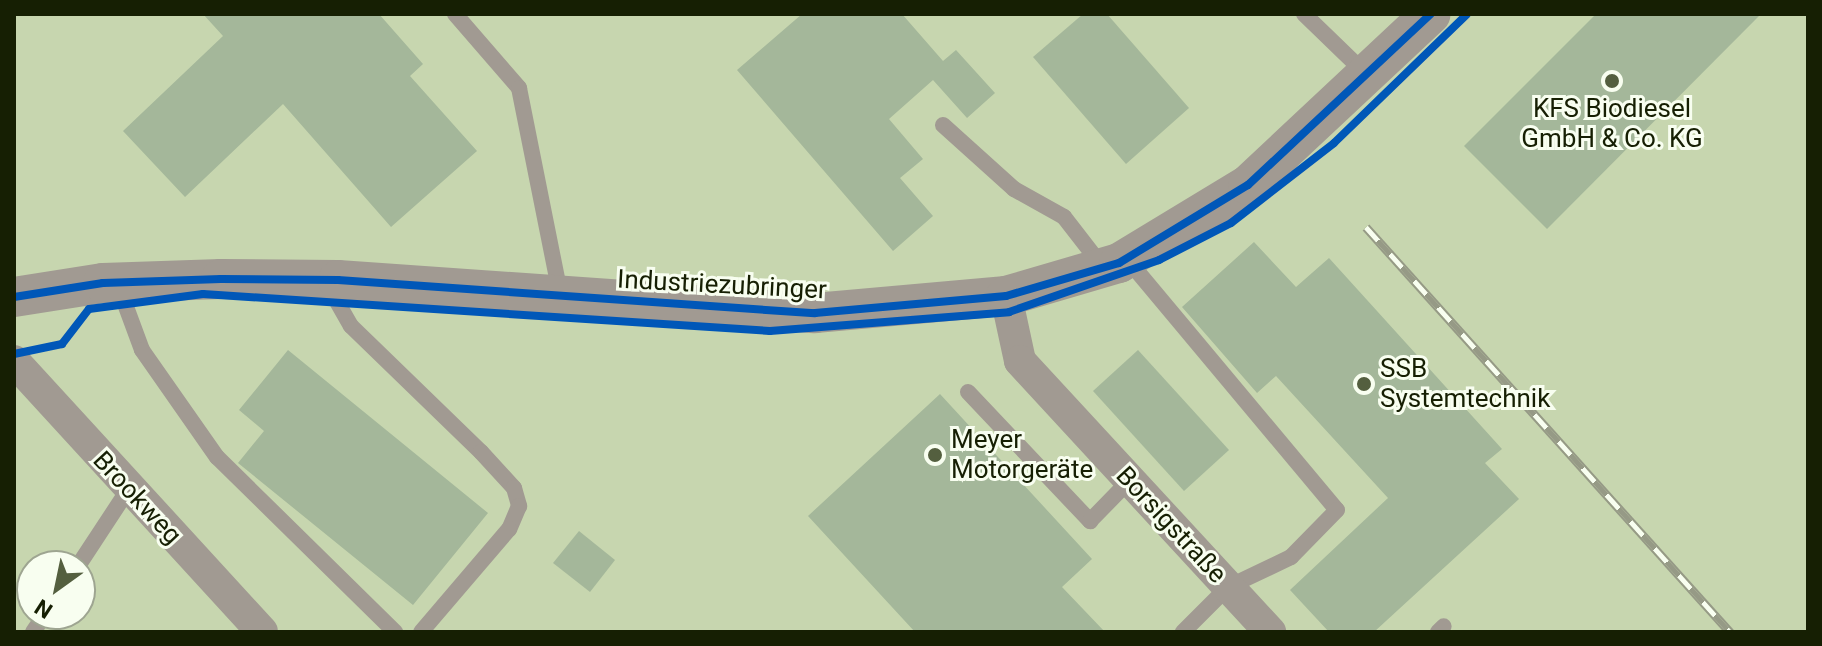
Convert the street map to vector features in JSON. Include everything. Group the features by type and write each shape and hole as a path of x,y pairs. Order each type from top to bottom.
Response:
{"street":[{"name":"Industriezubringer","path":"14,297 117,283 325,280 815,313 1006,296 1115,263 1248,185 1370,78 1431,14"},
{"name":"Borsigstraße","path":"1006,296 1020,361 1270,632"},
{"name":"Brookweg","path":"14,361 128,490 262,632"}],"lane":[{"path":"455,14 519,88 560,296"},
{"path":"1304,14 1370,78"},
{"path":"943,125 1014,189 1064,217 1115,263 1337,510 1291,557 1228,587 1183,632"},
{"path":"325,280 351,326 481,452 514,488 519,506 509,529 421,632"},
{"path":"117,283 142,350 217,457 395,632"},
{"path":"968,392 1090,521 1130,480"},
{"path":"89,550 128,490"}],"building":[{"path":"203,14 379,14 423,64 410,76 477,151 391,227 283,104 185,197 123,131 223,36"},
{"path":"802,14 902,14 943,61 956,50 995,93 967,118 933,80 889,119 923,159 900,178 933,216 893,251 737,70"},
{"path":"1083,14 1107,14 1189,108 1126,164 1033,57"},
{"name":"KFS Biodiesel GmbH & Co. KG","path":"1596,14 1761,14 1547,229 1464,146"},
{"name":"SSB Systemtechnik","path":"1254,242 1296,287 1329,258 1502,449 1485,463 1519,499 1374,632 1329,632 1290,590 1388,498 1276,376 1257,393 1182,307"},
{"path":"288,350 488,513 413,605 238,463 264,431 239,410"},
{"path":"1138,350 1229,450 1184,491 1093,391"},
{"name":"Meyer Motorgeräte","path":"940,394 1092,559 1062,587 1105,632 915,632 808,516"},
{"path":"579,531 615,560 590,592 553,563"}],"railway":[{"path":"1366,227 1730,632"}],"cycle path":[{"path":"14,297 103,283 221,279 338,280 815,313 1006,296 1119,263 1248,185 1431,14"},
{"path":"14,354 62,344 89,309 203,294 770,331 1009,312 1159,260 1231,223 1334,143 1467,14"}],"place":[{"name":"KFS Biodiesel GmbH & Co. KG","path":"1612,81"},
{"name":"SSB Systemtechnik","path":"1364,384"},
{"name":"Meyer Motorgeräte","path":"935,455"}]}
